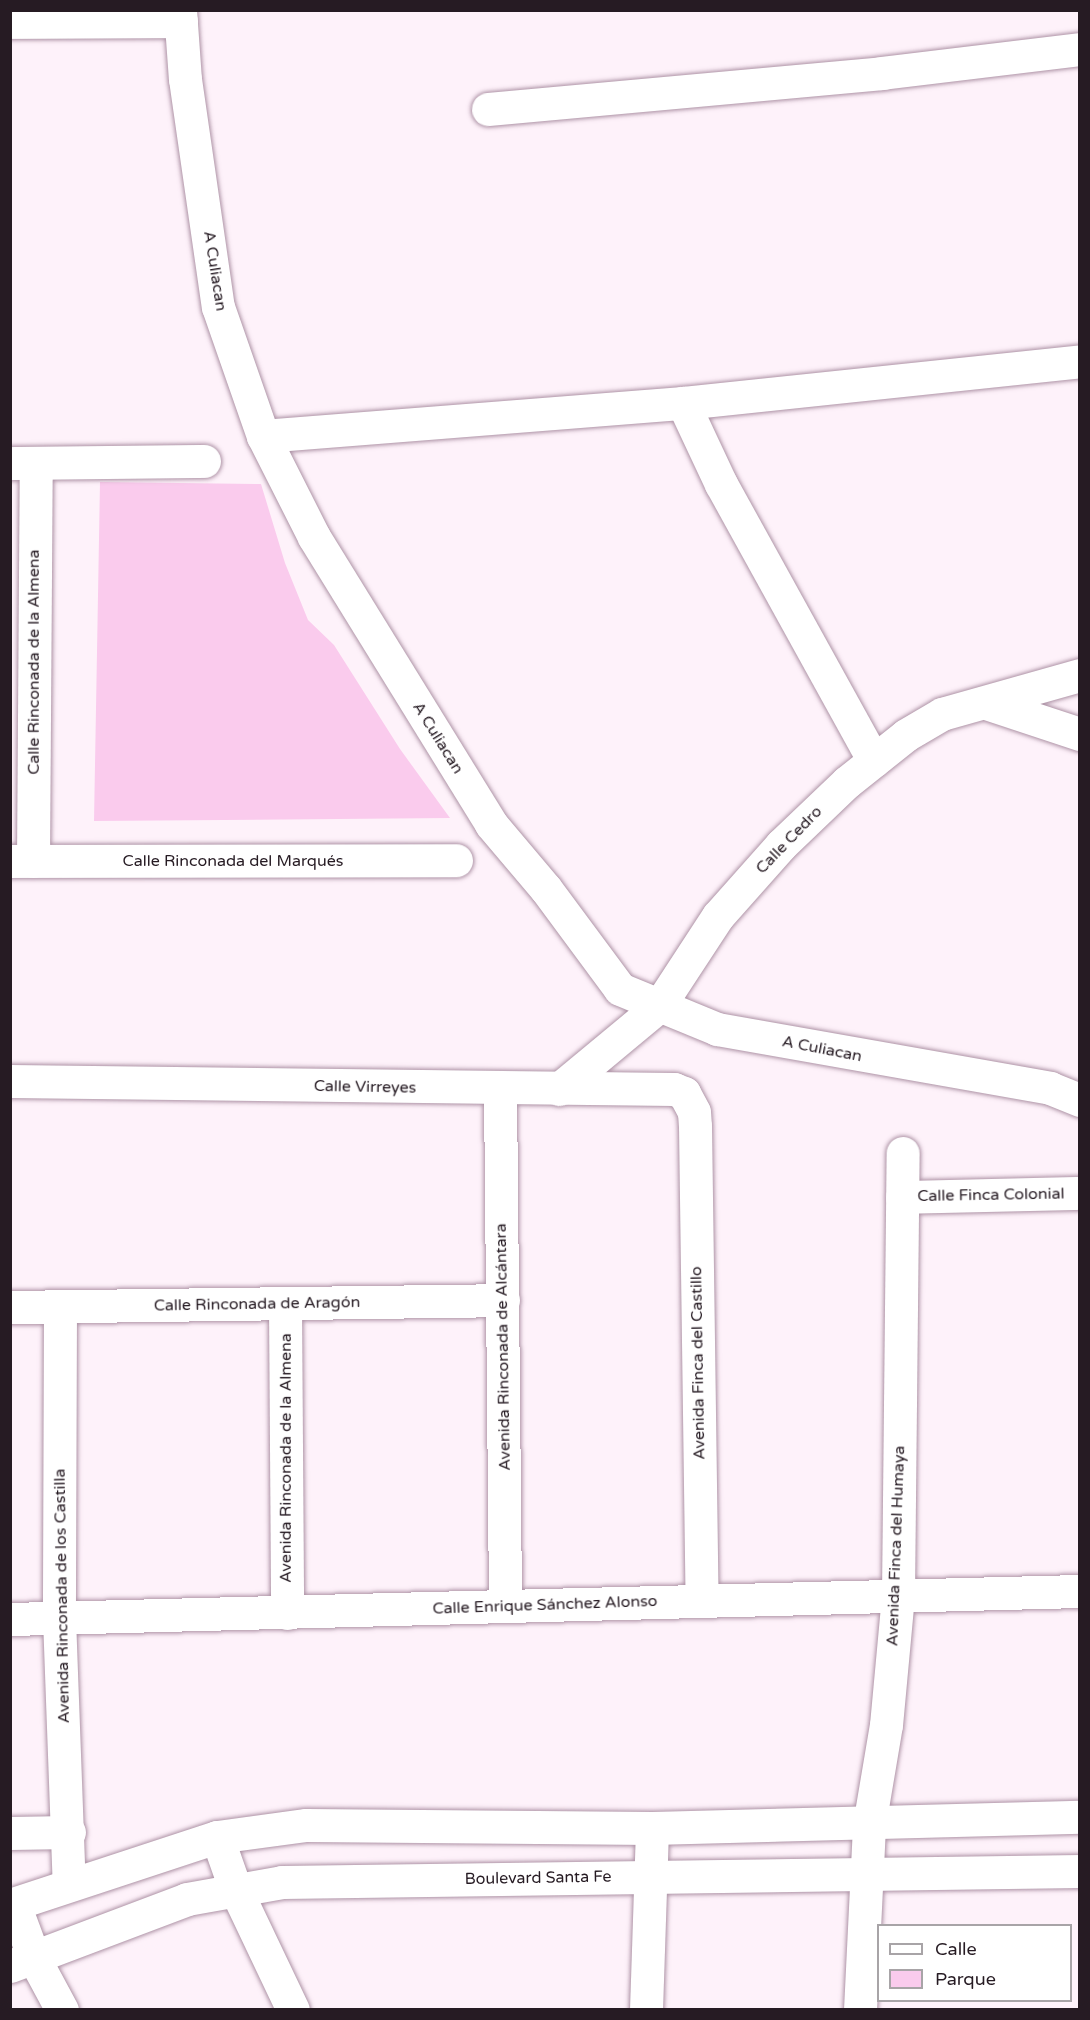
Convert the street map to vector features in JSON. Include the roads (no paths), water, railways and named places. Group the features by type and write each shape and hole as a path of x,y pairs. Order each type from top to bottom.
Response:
{"street":[{"path":"10,22 180,16"},
{"name":"A Culiacan","path":"180,16 185,79 218,308 263,436 314,537 491,824 546,890 620,989 717,1029 1050,1088 1080,1100"},
{"path":"488,109 882,73 1080,49"},
{"path":"263,436 683,403 1080,361"},
{"path":"683,403 721,484 874,761"},
{"path":"23,463 204,461"},
{"name":"Calle Rinconada de la Almena","path":"22,861 23,463"},
{"name":"Calle Cedro","path":"559,1089 659,1006 718,916 781,845 906,735 942,714 1080,675"},
{"path":"986,703 1080,734"},
{"name":"Calle Rinconada del Marqués","path":"22,861 456,861"},
{"name":"Calle Virreyes","path":"10,1081 500,1089 674,1089 684,1093 690,1102 695,1126"},
{"name":"Avenida Rinconada de Alcántara","path":"500,1089 505,1605"},
{"name":"Avenida Finca del Castillo","path":"695,1126 702,1600"},
{"name":"Avenida Finca del Humaya","path":"860,2010 869,1825 886,1725 898,1595 903,1153"},
{"name":"Calle Finca Colonial","path":"902,1197 1080,1193"},
{"name":"Calle Rinconada de Aragón","path":"10,1307 503,1300"},
{"name":"Avenida Rinconada de la Almena","path":"285,1303 287,1613"},
{"name":"Avenida Rinconada de los Castilla","path":"60,1307 59,1618 69,1832 69,1885"},
{"name":"Calle Enrique Sánchez Alonso","path":"10,1619 1080,1591"},
{"path":"62,2010 22,1962 12,1905 217,1837 306,1825 652,1828 869,1825 1080,1817"},
{"path":"646,2010 652,1828"},
{"path":"10,1833 69,1832"},
{"path":"217,1837 235,1888 293,2010"},
{"name":"Boulevard Santa Fe","path":"22,1962 187,1899 235,1888 282,1882 651,1876 867,1876 1080,1871"}]}
